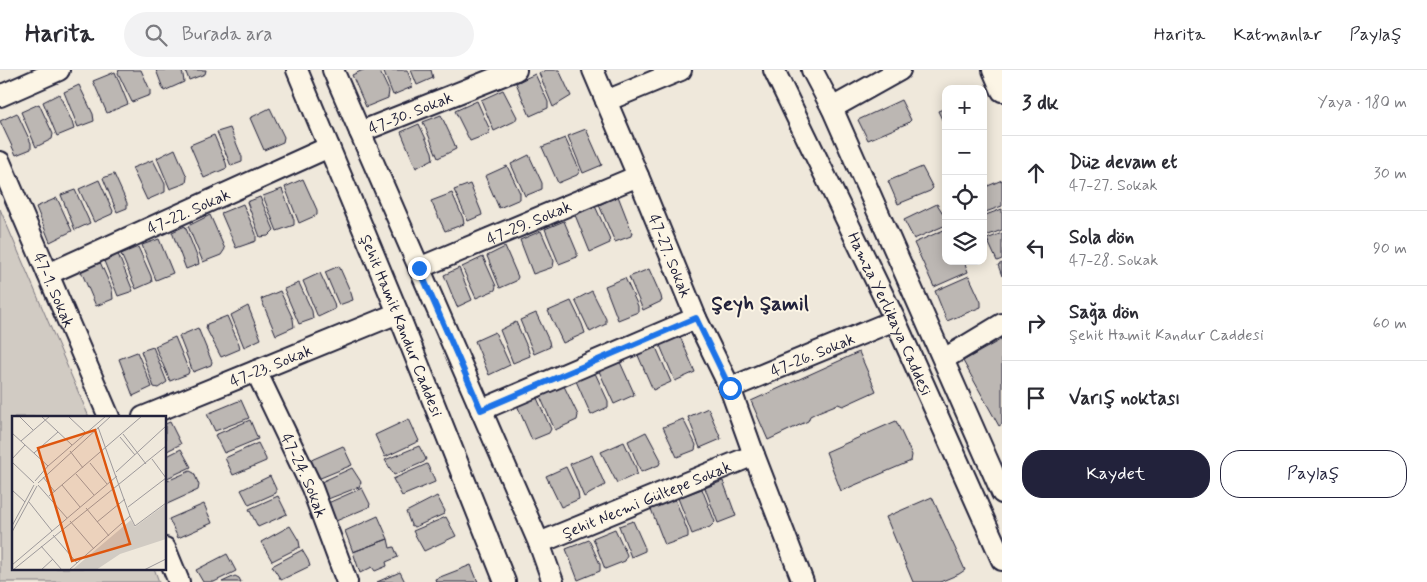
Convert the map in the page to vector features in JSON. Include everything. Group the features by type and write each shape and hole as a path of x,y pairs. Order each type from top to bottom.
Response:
{"street":[{"path":"0,96 59,70"},
{"name":"Şehit Hamit Kandur Caddesi","path":"297,70 398,313 505,582"},
{"path":"333,70 539,542 553,582"},
{"name":"47-30. Sokak","path":"360,132 516,70"},
{"name":"47-27. Sokak","path":"593,70 696,318 730,388 802,582"},
{"path":"606,101 681,70"},
{"name":"Hamza Yerlikaya Caddesi","path":"774,70 895,320 1002,560"},
{"name":"Hamza Yerlikaya Caddesi","path":"812,70 832,108 1002,493"},
{"path":"832,108 900,70"},
{"path":"993,70 1002,91"},
{"name":"47-22. Sokak","path":"48,274 329,147"},
{"name":"47-1. Sokak","path":"0,162 109,416"},
{"name":"47-29. Sokak","path":"419,268 638,176"},
{"name":"47-23. Sokak","path":"145,416 398,313"},
{"path":"481,410 696,318"},
{"name":"47-26. Sokak","path":"730,388 895,320"},
{"path":"944,359 1002,324"},
{"name":"47-24. Sokak","path":"256,371 312,488 347,582"},
{"name":"Şehit Necmi Gültepe Sokak","path":"539,542 754,455"},
{"path":"166,550 179,582"}],"shaded area":[{"path":"0,209 89,416 12,416 12,570 155,570 159,582 0,582"}],"building":[{"path":"119,70 141,70 150,90 150,95 132,102 118,73"},
{"path":"156,70 181,70 184,82 164,91"},
{"path":"185,70 206,70 205,74 189,80"},
{"path":"363,70 379,70 389,91 388,98 366,107 352,75"},
{"path":"383,70 407,70 412,87 393,95"},
{"path":"411,70 431,70 433,78 417,85"},
{"path":"546,70 559,70 571,96 553,107 539,73"},
{"path":"115,72 128,104 107,113 93,81"},
{"path":"535,74 548,102 548,108 530,116 516,83"},
{"path":"79,85 93,114 94,121 78,127 64,92"},
{"path":"503,90 517,117 515,121 494,131 481,100"},
{"path":"59,94 74,129 57,136 43,102"},
{"path":"901,100 911,120 868,140 858,120"},
{"path":"477,101 490,130 488,134 470,141 455,111"},
{"path":"39,104 53,134 52,139 36,147 21,112"},
{"path":"270,108 284,137 283,142 264,150 250,118"},
{"path":"942,110 942,120 938,111"},
{"path":"17,113 31,143 31,149 16,155 0,121"},
{"path":"441,115 456,149 438,158 423,122"},
{"path":"419,124 432,152 433,159 416,168 401,132"},
{"path":"230,128 242,157 242,162 231,166 217,132"},
{"path":"586,129 602,165 583,173 568,136"},
{"path":"214,135 227,168 204,178 190,145"},
{"path":"565,138 580,171 577,175 558,183 542,147"},
{"path":"175,149 187,177 186,183 170,189 157,158"},
{"path":"529,155 542,183 542,189 525,196 511,164"},
{"path":"153,160 165,184 165,192 147,200 132,168"},
{"path":"507,166 520,193 520,199 499,208 485,176"},
{"path":"922,167 933,188 898,204 888,181"},
{"path":"114,174 127,203 127,208 117,212 103,178"},
{"path":"303,179 317,210 317,215 299,223 285,187"},
{"path":"99,180 113,211 112,214 94,222 79,189"},
{"path":"1002,180 1002,206 987,212 987,186"},
{"path":"470,184 482,215 468,221 454,190"},
{"path":"282,189 294,220 294,225 277,231 263,196"},
{"path":"75,190 90,223 75,230 61,195"},
{"path":"452,193 464,224 445,231 431,201"},
{"path":"618,196 632,232 631,236 615,242 599,205"},
{"path":"260,197 274,230 268,236 260,237 247,202"},
{"path":"57,198 72,231 50,242 36,207"},
{"path":"243,204 256,234 256,241 236,248 221,213"},
{"path":"937,204 942,212 942,227 914,239 904,220"},
{"path":"595,206 610,243 590,252 575,215"},
{"path":"1002,209 1002,230 987,236 987,215"},
{"path":"210,215 225,249 221,255 203,262 188,226"},
{"path":"564,221 577,252 577,257 559,264 545,229"},
{"path":"185,226 199,264 186,269 172,232"},
{"path":"541,231 554,261 553,267 533,274 520,240"},
{"path":"942,231 942,265 965,265 968,272 934,287 914,243"},
{"path":"1002,233 1002,259 997,261 987,239"},
{"path":"159,239 173,273 156,280 142,245"},
{"path":"138,247 152,282 136,289 121,254"},
{"path":"505,247 518,277 516,281 500,288 487,256"},
{"path":"118,254 133,291 118,296 104,261"},
{"path":"483,257 496,286 495,290 476,298 462,267"},
{"path":"100,262 112,289 113,299 96,306 81,271"},
{"path":"1002,263 1002,276 998,265"},
{"path":"339,266 353,300 339,305 325,272"},
{"path":"459,268 472,300 457,307 444,275"},
{"path":"649,269 662,301 643,310 629,277"},
{"path":"320,273 335,309 318,317 303,281"},
{"path":"969,276 981,302 981,307 947,321 935,291"},
{"path":"625,278 638,306 638,312 618,320 605,286"},
{"path":"299,283 312,311 313,319 299,324 284,289"},
{"path":"280,291 293,319 294,327 276,335 261,299"},
{"path":"592,291 606,319 606,324 590,332 575,300"},
{"path":"571,301 585,333 563,343 548,311"},
{"path":"248,306 261,339 244,347 231,315"},
{"path":"536,313 550,347 534,354 520,320"},
{"path":"227,316 240,349 221,357 206,328 207,324"},
{"path":"516,322 530,356 513,363 500,330"},
{"path":"198,328 212,362 211,365 193,372 179,336"},
{"path":"495,332 510,365 489,375 475,341"},
{"path":"679,334 695,372 675,381 659,343"},
{"path":"175,337 189,371 188,374 170,381 155,346"},
{"path":"1002,339 1002,424 999,426 963,361"},
{"path":"655,345 671,382 653,390 637,353"},
{"path":"153,347 167,382 158,388 154,387 141,351"},
{"path":"137,352 152,387 133,396 119,359"},
{"path":"859,352 876,391 843,406 838,404 818,412 810,416 808,421 768,440 751,401"},
{"path":"620,362 634,395 614,404 599,371"},
{"path":"595,373 608,401 608,407 591,415 576,381"},
{"path":"563,384 578,415 577,420 555,430 539,394"},
{"path":"536,396 551,429 549,433 532,440 517,405"},
{"path":"241,400 249,418 215,431 207,414"},
{"path":"708,408 721,439 700,448 688,417"},
{"path":"409,419 419,441 385,457 375,435"},
{"path":"683,419 696,445 695,450 677,457 663,427"},
{"path":"250,420 258,439 224,453 215,435"},
{"path":"896,421 912,455 911,461 841,491 826,452"},
{"path":"170,422 181,444 166,452 166,424"},
{"path":"646,432 661,460 659,465 641,472 628,441"},
{"path":"624,442 637,474 617,483 601,452"},
{"path":"258,443 266,461 233,475 225,458"},
{"path":"343,446 352,465 318,479 309,461"},
{"path":"419,446 426,459 424,462 394,475 385,460"},
{"path":"181,449 191,467 166,479 166,456"},
{"path":"592,455 605,485 584,497 570,464"},
{"path":"427,464 435,482 402,496 393,479"},
{"path":"566,467 578,492 579,499 561,507 546,476"},
{"path":"352,468 361,482 359,487 328,499 319,483"},
{"path":"190,471 194,473 199,485 198,490 166,505 166,482"},
{"path":"270,476 276,493 249,505 241,490"},
{"path":"723,481 736,516 718,523 705,488"},
{"path":"362,488 370,504 369,507 336,521 328,503"},
{"path":"702,489 715,522 710,527 692,534 678,498"},
{"path":"278,496 287,514 258,527 249,509"},
{"path":"437,496 445,511 444,514 415,527 411,525 406,512"},
{"path":"932,497 965,570 940,582 913,582 886,517"},
{"path":"675,499 688,532 688,537 665,545 651,509"},
{"path":"204,504 212,523 178,538 169,519"},
{"path":"378,516 388,539 353,552 345,531"},
{"path":"446,517 456,536 424,551 413,531"},
{"path":"633,521 645,551 631,557 619,526"},
{"path":"290,526 299,541 300,547 272,561 261,542"},
{"path":"615,529 627,555 625,561 605,569 593,538"},
{"path":"388,539 390,548 394,547 398,557 386,562 387,566 375,571 372,567 360,573 353,552"},
{"path":"589,540 600,564 600,571 578,580 566,549"},
{"path":"302,550 310,566 281,580 272,566"},
{"path":"227,554 236,571 214,582 203,582 196,570"},
{"path":"471,565 478,582 436,582 435,579"},
{"path":"400,572 405,582 377,582"},
{"path":"235,576 241,582 222,582"}],"district":[{"name":"Şeyh Şamil","path":"760,303"}],"route":[{"path":"419,268 481,410 696,318 730,388"}]}
